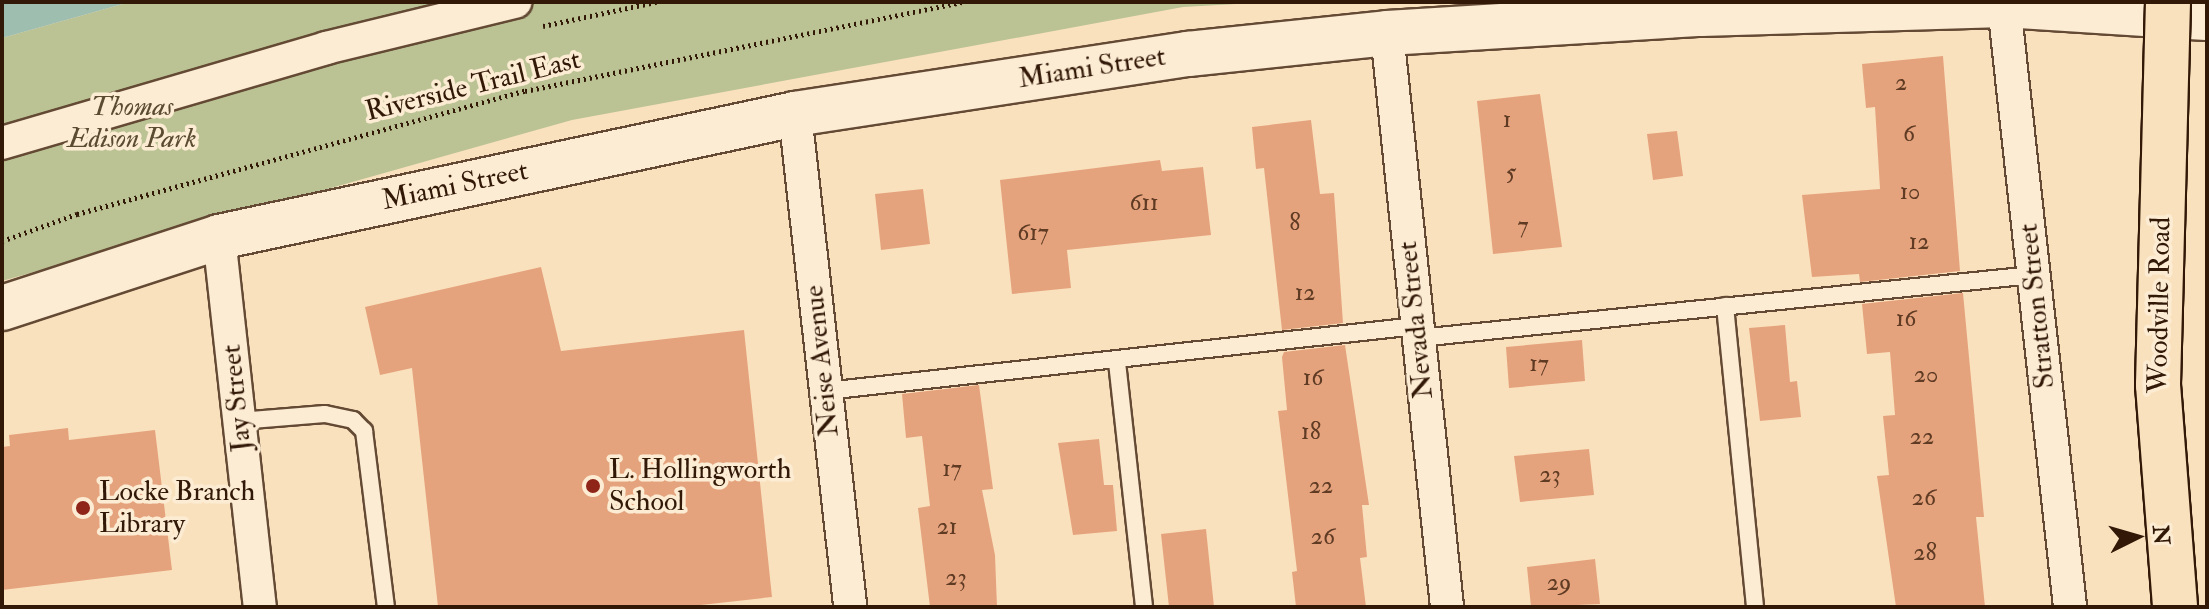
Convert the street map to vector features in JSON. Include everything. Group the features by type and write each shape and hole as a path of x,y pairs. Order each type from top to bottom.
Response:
{"main road":[{"name":"Woodville Road","path":"2168,2 2158,385 2175,607"}],"street":[{"path":"2,143 326,48 515,2"},
{"name":"Miami Street","path":"2,308 219,237 795,114 1188,54 1387,33 1701,14 2004,5 2207,18"},
{"name":"Stratton Street","path":"2004,5 2070,607"},
{"name":"Nevada Street","path":"1387,33 1447,607"},
{"name":"Neise Avenue","path":"795,114 850,607"},
{"name":"Jay Street","path":"219,237 260,607"}],"lane":[{"path":"826,391 2033,275"},
{"path":"1725,306 1755,607"},
{"path":"1117,362 1144,607"},
{"path":"239,421 325,414 353,420 364,431 386,607"}],"path":[{"name":"Riverside Trail East","path":"2,241 105,206 525,91 682,55 962,2"}],"green space":[{"name":"Thomas Edison Park","path":"130,2 1274,2 1183,7 572,120 2,281 2,38"}],"shaded area":[{"path":"2,2 130,2 2,38"}],"building":[{"path":"1943,56 1960,271 1860,282 1859,274 1812,277 1802,195 1880,189 1875,107 1866,108 1862,64"},
{"path":"1540,94 1562,247 1493,254 1477,101"},
{"path":"1311,120 1320,194 1334,193 1343,323 1282,330 1264,168 1256,169 1252,127"},
{"path":"1677,131 1683,176 1653,180 1647,134"},
{"path":"1160,160 1162,171 1203,167 1211,235 1067,250 1071,288 1012,294 1000,180"},
{"path":"923,189 930,244 881,250 875,194"},
{"name":"L. Hollingworth School","path":"541,267 561,351 744,330 772,597 683,607 438,607 412,368 380,375 365,307"},
{"path":"1963,293 1984,517 1976,517 1985,607 1896,607 1877,476 1889,475 1883,416 1895,415 1890,352 1867,354 1862,304"},
{"path":"1785,325 1790,382 1797,381 1801,417 1760,421 1749,328"},
{"path":"1582,340 1585,381 1509,388 1506,347"},
{"path":"1345,345 1369,505 1362,505 1367,557 1360,558 1366,607 1296,607 1292,572 1297,571 1278,411 1287,410 1282,357 1284,352"},
{"path":"979,385 993,489 982,490 995,555 997,607 930,607 918,508 930,506 922,436 906,438 902,394"},
{"name":"Locke Branch Library","path":"68,428 69,440 155,430 172,570 2,590 2,447 10,446 9,435"},
{"path":"1099,439 1104,485 1113,485 1117,531 1073,535 1058,443"},
{"path":"1589,449 1594,495 1520,502 1514,456"},
{"path":"1206,529 1214,607 1169,607 1161,534"},
{"path":"1595,559 1600,604 1531,607 1527,567"}],"place":[{"name":"L. Hollingworth School","path":"593,486"},
{"name":"Locke Branch Library","path":"83,508"}]}
